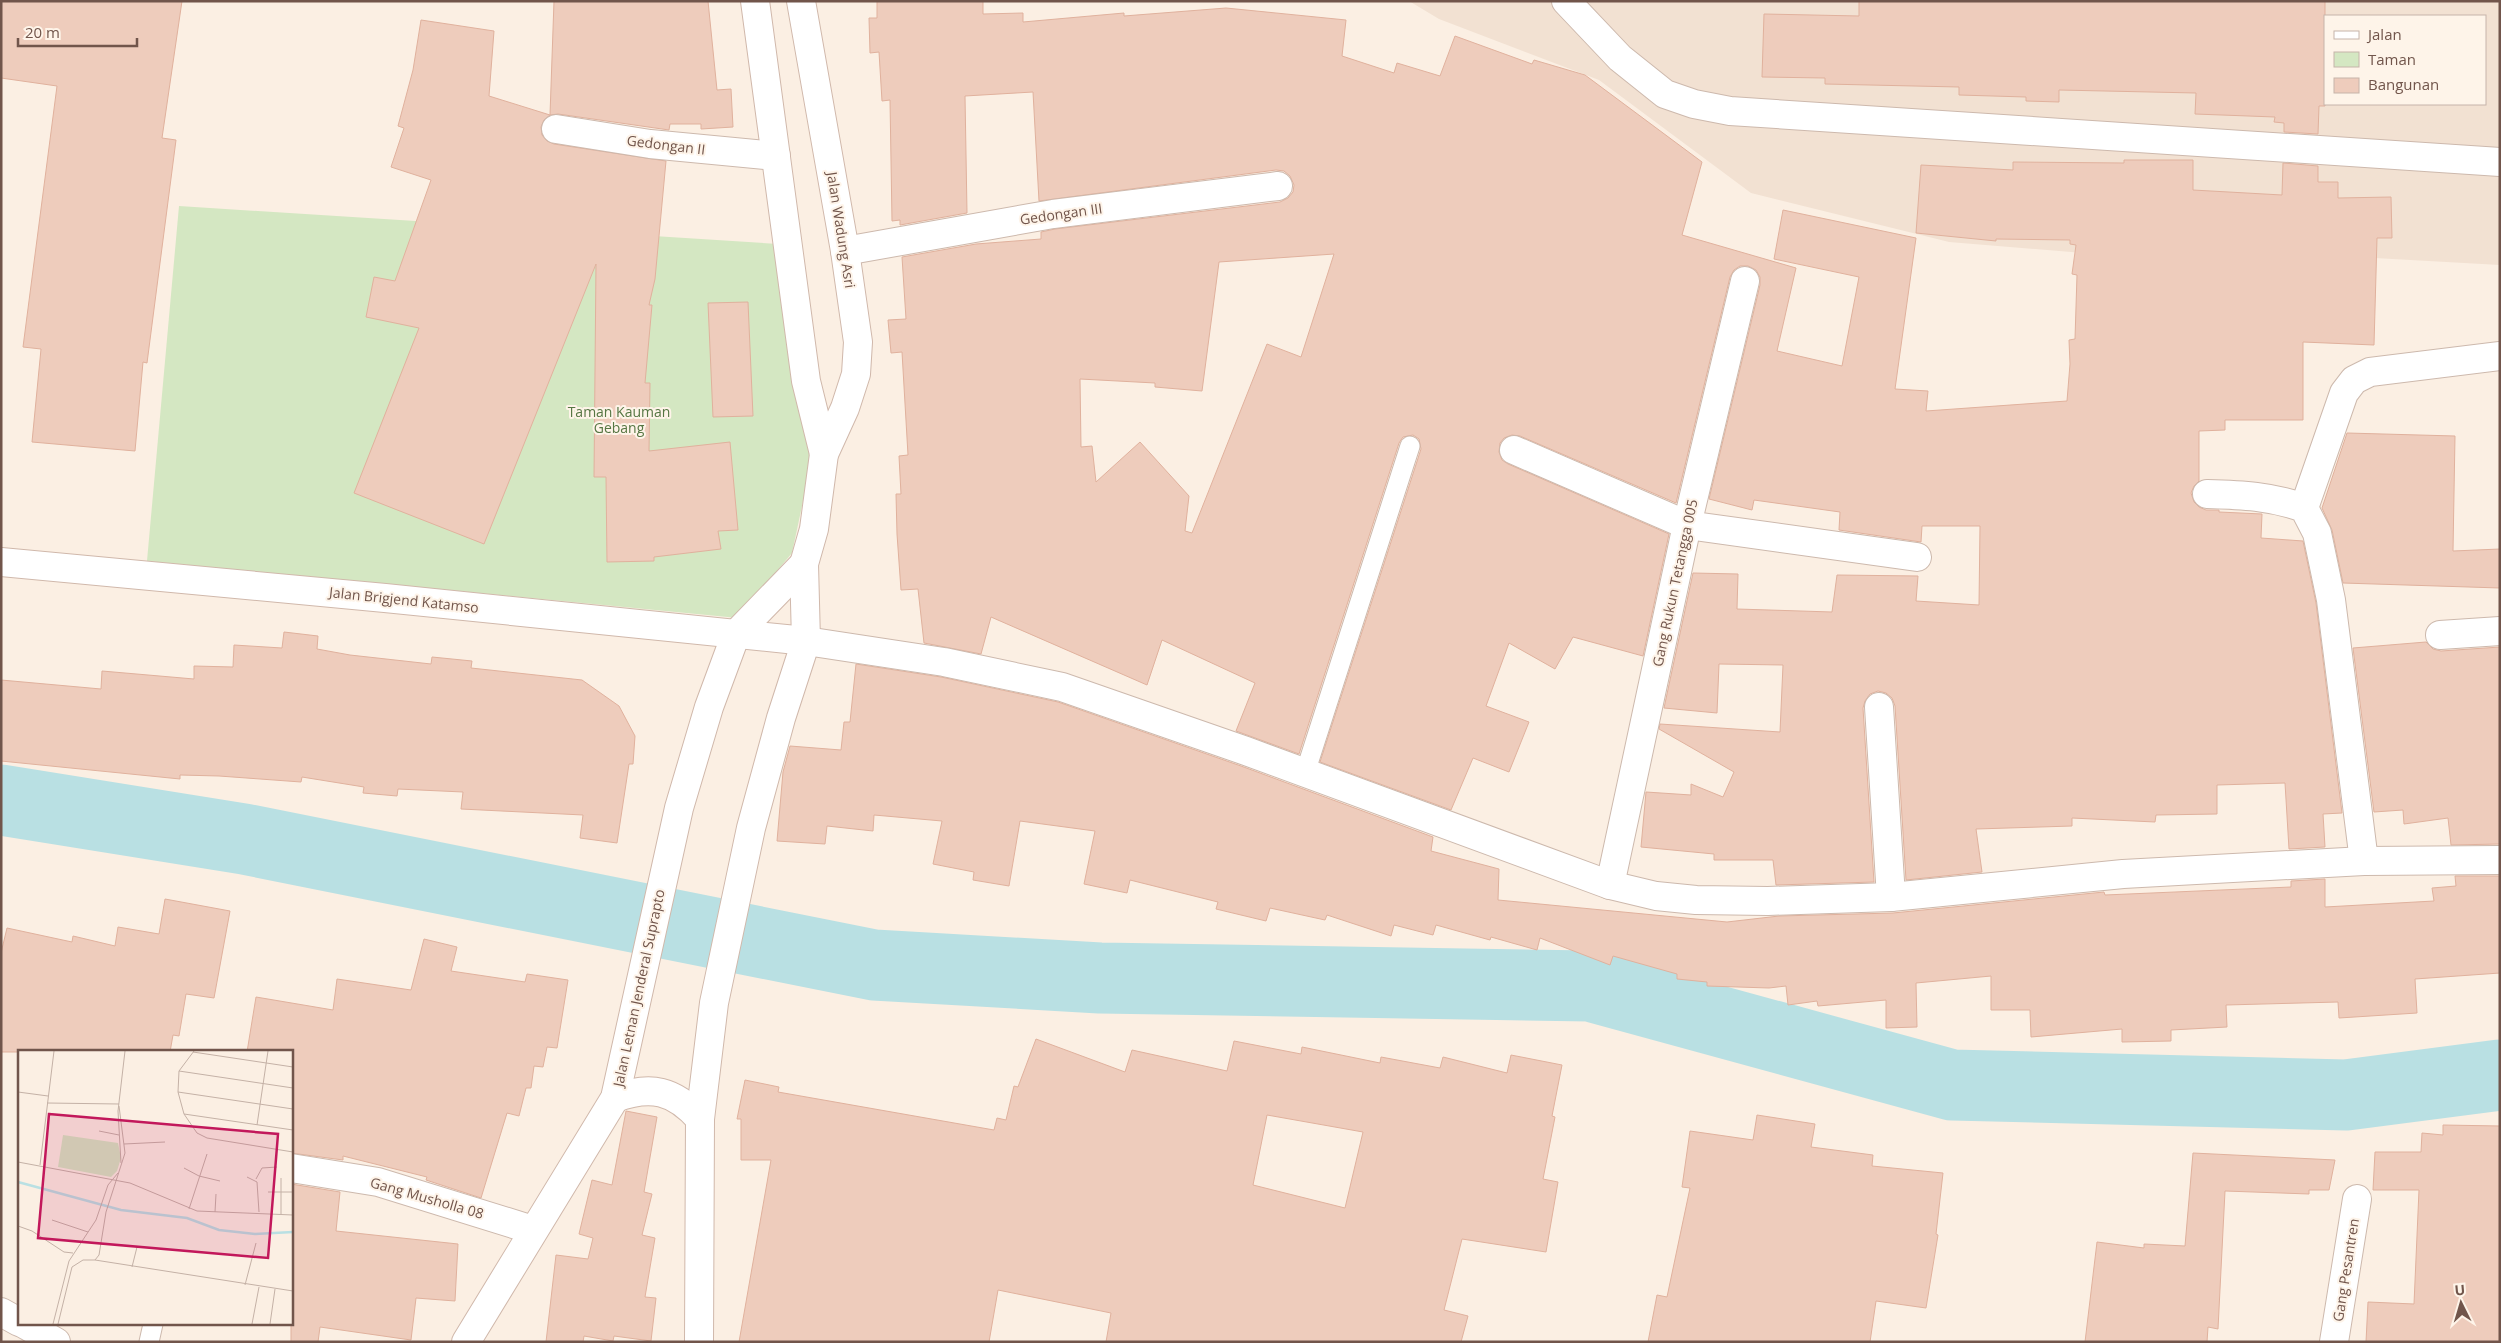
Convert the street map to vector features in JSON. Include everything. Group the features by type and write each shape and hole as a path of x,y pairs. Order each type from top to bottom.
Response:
{"street":[{"name":"Jalan Wadung Asri","path":"755,1 806,381 824,454"},
{"name":"Jalan Wadung Asri","path":"801,1 845,251 858,342 856,374 845,408 824,454 814,529 804,564 806,641"},
{"path":"1566,1 1620,58 1665,94 1694,104 1730,111 2500,162"},
{"name":"Gedongan II","path":"556,128 650,144 776,156"},
{"name":"Gedongan III","path":"845,251 1053,214 1278,186"},
{"name":"Gang Rukun Tetangga 005","path":"1610,885 1687,525 1745,281"},
{"path":"2304,508 2344,393 2354,380 2370,372 2500,356"},
{"path":"1514,450 1687,525 1917,557"},
{"path":"2207,494 2269,498 2304,508 2317,533 2331,600 2364,861"},
{"name":"Jalan Brigjend Katamso","path":"1,562 385,598 806,641 944,662 1062,687 1304,772 1610,885 1656,896 1696,900 1768,901 1891,897 2123,874 2364,861 2500,860"},
{"name":"Jalan Wadung Asri","path":"736,634 804,564"},
{"path":"2440,635 2500,631"},
{"name":"Jalan Letnan Jenderal Suprapto","path":"466,1342 532,1230 615,1098 679,808 709,707 736,634"},
{"path":"699,1342 700,1118 714,1004 751,828 781,718 806,641"},
{"path":"1879,707 1891,897"},
{"path":"615,1098 633,1091 652,1090 671,1095 687,1104 700,1118"},
{"name":"Gang Musholla 08","path":"292,1168 378,1182 532,1230"},
{"name":"Gang Pesantren","path":"2334,1342 2357,1199"},
{"path":"1,1312 18,1321"},
{"path":"28,1326 56,1342"}],"lane":[{"path":"1304,772 1410,446"},
{"path":"149,1342 153,1326"}],"shaded area":[{"path":"1409,1 2500,1 2500,265 2321,255 2132,257 1949,242 1751,193 1599,80 1439,19"}],"green space":[{"name":"Taman Kauman Gebang","path":"179,206 778,244 823,407 792,553 738,618 147,561"}],"building":[{"path":"1,1 182,1 162,138 176,140 147,363 143,362 135,451 32,442 41,349 23,347 57,86 1,78"},
{"path":"554,1 708,1 717,90 731,89 733,127 701,129 701,124 670,124 669,130 558,114 550,115"},
{"path":"877,1 983,1 983,14 1023,13 1023,22 1124,13 1124,16 1226,8 1346,20 1342,56 1394,73 1397,63 1440,76 1455,36 1532,64 1534,60 1585,75 1702,162 1682,235 1796,268 1777,351 1842,366 1859,277 1774,259 1783,210 1916,238 1895,389 1928,391 1926,411 2067,401 2070,364 2069,340 2075,339 2077,275 2072,274 2076,245 2070,244 2070,240 1996,239 1996,241 1916,233 1921,165 2013,170 2013,162 2124,163 2124,160 2193,160 2193,190 2282,195 2283,163 2318,166 2318,182 2338,182 2338,198 2391,197 2392,238 2377,238 2374,345 2303,342 2303,420 2225,420 2225,430 2199,431 2199,481 2191,493 2194,502 2206,510 2262,514 2261,538 2303,541 2316,603 2342,813 2323,814 2325,847 2289,849 2285,783 2217,785 2217,814 2156,815 2155,822 2072,818 2072,826 1976,829 1982,872 1906,880 1895,706 1892,698 1886,693 1878,691 1870,694 1863,708 1874,882 1776,885 1773,860 1714,860 1714,854 1641,847 1646,792 1691,795 1691,784 1723,797 1734,772 1659,729 1660,724 1780,732 1783,665 1719,664 1717,713 1664,708 1693,573 1738,574 1737,609 1832,612 1837,575 1918,576 1916,601 1979,605 1980,526 1922,526 1921,542 1839,530 1840,512 1754,500 1752,510 1709,499 1760,285 1760,277 1756,270 1748,266 1740,266 1734,270 1730,277 1676,503 1520,436 1512,435 1504,438 1500,443 1499,452 1502,460 1508,464 1669,534 1643,656 1573,637 1555,669 1509,643 1486,706 1529,722 1509,772 1473,758 1451,810 1320,762 1421,449 1419,439 1413,435 1403,437 1399,443 1299,754 1236,731 1255,683 1162,640 1147,685 991,617 981,654 924,643 918,589 901,590 897,534 896,494 901,494 899,456 908,455 902,352 891,353 888,320 906,319 902,257 976,244 1041,239 1041,232 1055,229 1280,202 1288,198 1293,192 1294,185 1290,176 1284,171 1276,170 1039,201 1033,92 965,96 967,213 900,225 900,220 892,221 890,100 882,101 879,52 870,53 869,18 877,18","holes":["1334,254 1301,357 1267,344 1192,533 1185,531 1189,496 1140,442 1096,482 1092,446 1081,447 1080,379 1155,383 1155,387 1202,391 1219,262"]},
{"path":"1859,1 2325,1 2325,106 2319,106 2318,134 2284,132 2284,123 2274,122 2275,117 2195,114 2196,93 2059,90 2059,102 2026,101 2026,97 1959,95 1959,87 1825,84 1825,78 1762,77 1764,14 1859,16"},
{"path":"421,20 494,31 489,96 550,115 544,120 541,127 542,135 547,141 554,144 666,161 655,279 649,305 652,305 645,383 650,383 649,451 730,442 738,530 718,531 721,549 654,557 654,561 607,562 606,477 594,477 596,264 484,544 354,493 419,328 366,317 374,277 395,281 431,180 391,167 404,128 398,126 413,70"},
{"path":"748,302 753,416 713,417 708,303"},
{"path":"2347,433 2455,436 2453,551 2500,549 2500,588 2343,583 2332,530 2322,508"},
{"path":"284,632 318,636 317,649 350,655 431,664 432,657 472,661 471,668 582,680 619,706 635,736 633,764 629,764 617,843 580,838 583,815 461,809 463,792 398,789 397,796 363,793 364,787 302,777 301,782 180,775 180,779 1,761 1,680 101,689 102,671 194,679 194,666 233,667 234,645 282,648"},
{"path":"2426,642 2433,649 2441,651 2500,647 2500,844 2451,845 2448,818 2404,824 2403,810 2374,812 2353,648"},
{"path":"856,664 941,677 1058,702 1241,766 1433,837 1431,851 1499,869 1498,900 1727,922 1779,916 1893,913 2104,892 2105,895 2291,887 2291,881 2325,879 2325,907 2434,901 2432,888 2456,886 2455,876 2500,876 2500,973 2415,979 2417,1013 2339,1018 2338,1002 2226,1005 2227,1027 2171,1030 2171,1041 2122,1042 2122,1029 2031,1037 2030,1010 1991,1010 1991,976 1916,983 1917,1027 1886,1028 1886,1000 1818,1006 1817,1001 1788,1005 1786,986 1769,988 1707,986 1707,982 1677,979 1677,974 1613,956 1610,965 1540,938 1537,950 1491,937 1490,940 1436,925 1433,935 1394,925 1391,936 1327,915 1325,920 1270,908 1266,921 1216,909 1218,902 1130,880 1127,893 1084,884 1095,831 1020,821 1009,886 973,880 974,872 933,864 942,821 874,815 873,831 827,826 825,844 777,841 783,772 790,746 841,750 844,722 850,722"},
{"path":"165,899 230,911 214,998 186,994 179,1036 173,1035 170,1050 18,1050 18,1052 1,1052 1,953 7,928 72,942 73,936 115,946 118,927 159,934"},
{"path":"424,939 457,947 451,971 525,982 527,974 568,980 557,1048 547,1047 543,1067 534,1066 531,1088 526,1088 519,1116 507,1113 481,1198 426,1180 427,1177 343,1156 343,1160 292,1153 292,1050 247,1050 256,997 333,1010 337,979 411,990"},
{"path":"1036,1039 1125,1072 1132,1050 1227,1071 1234,1041 1301,1054 1302,1047 1380,1063 1381,1057 1440,1068 1443,1057 1507,1073 1511,1055 1562,1065 1552,1116 1555,1117 1543,1179 1558,1182 1546,1252 1462,1239 1444,1310 1468,1316 1461,1342 1106,1342 1111,1313 998,1290 989,1342 739,1342 771,1160 741,1160 741,1119 737,1119 745,1080 779,1087 778,1092 994,1130 997,1118 1006,1120 1014,1086 1018,1087","holes":["1267,1115 1363,1132 1345,1208 1253,1185"]},
{"path":"626,1111 657,1117 644,1192 652,1194 642,1235 655,1238 645,1297 656,1298 651,1341 614,1336 613,1341 584,1336 583,1342 546,1342 556,1255 588,1259 593,1238 579,1234 592,1180 612,1185"},
{"path":"1757,1115 1815,1124 1811,1147 1873,1155 1872,1166 1943,1173 1936,1234 1938,1235 1926,1308 1876,1301 1870,1342 1648,1342 1657,1295 1667,1297 1690,1188 1682,1187 1690,1131 1753,1140"},
{"path":"2443,1125 2500,1126 2500,1342 2366,1342 2368,1302 2414,1304 2419,1190 2373,1190 2375,1152 2421,1152 2422,1133 2443,1135"},
{"path":"2193,1153 2335,1160 2329,1190 2309,1190 2309,1194 2225,1191 2218,1329 2208,1327 2207,1342 2085,1342 2097,1242 2144,1248 2144,1244 2185,1246"},
{"path":"292,1184 340,1192 336,1231 458,1244 455,1301 416,1298 411,1340 320,1327 318,1342 291,1342"}],"waterway":[{"path":"1,800 244,839 874,965 1100,978 1590,986 1952,1085 2346,1095 2500,1075"}]}
